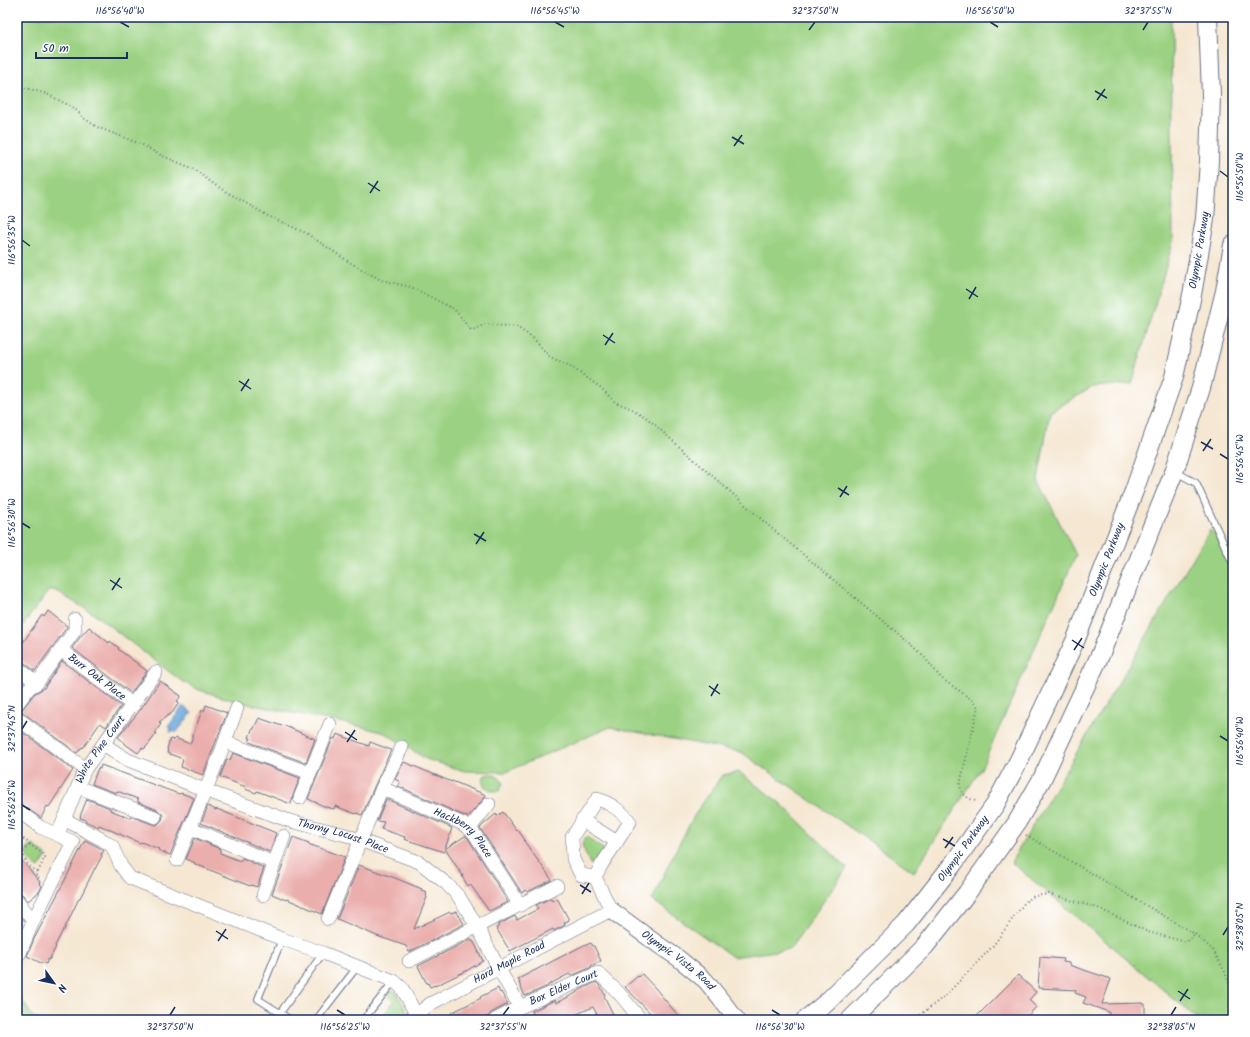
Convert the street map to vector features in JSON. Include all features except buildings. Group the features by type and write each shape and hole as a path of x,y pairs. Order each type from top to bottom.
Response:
{"main road":[{"name":"Olympic Parkway","path":"805,1020 826,1003 906,924 953,864 995,805 1019,760 1079,632 1134,491 1174,377 1192,295 1205,219 1209,161 1211,95 1208,17"},
{"path":"850,1020 925,946 967,893 1016,824 1042,780 1101,653 1174,472 1201,388 1225,291 1233,245"}],"street":[{"path":"17,704 29,688 37,682 75,630 75,619"},
{"name":"Burr Oak Place","path":"61,650 133,705"},
{"path":"17,667 37,682"},
{"name":"White Pine Court","path":"58,834 85,769 156,672"},
{"path":"177,860 225,742 237,708"},
{"path":"17,718 85,769"},
{"path":"300,798 330,724"},
{"path":"225,742 310,773"},
{"name":"Thorny Locust Place","path":"103,744 128,760 208,785 290,821 346,835 419,862 447,884 459,897 477,926 520,1006"},
{"path":"328,919 382,788 402,747"},
{"path":"78,787 154,817"},
{"name":"Hackberry Place","path":"382,788 463,824 474,833 520,905"},
{"path":"597,799 602,800 625,816 630,822 595,877 581,875 573,859 572,837 597,799"},
{"path":"469,829 489,804"},
{"path":"17,810 40,827 73,842 33,921 20,953"},
{"path":"64,819 112,846 121,866 130,878 282,939 323,953 394,981 402,988 415,1018"},
{"path":"582,820 617,842"},
{"path":"191,828 274,863"},
{"path":"263,895 284,836"},
{"path":"595,877 611,910"},
{"path":"409,961 557,886"},
{"path":"17,900 33,921"},
{"name":"Hard Maple Road","path":"415,1018 430,1004 611,910"},
{"name":"Olympic Vista Road","path":"611,910 678,958 706,981 737,1020"},
{"name":"Box Elder Court","path":"495,1020 520,1006 598,973 618,992 641,1020"}],"lane":[{"path":"1174,472 1196,483 1233,564"},
{"path":"282,939 258,998 291,1020"},
{"path":"280,1013 323,953"},
{"path":"316,1020 357,966"},
{"path":"363,1020 394,981"}],"path":[{"path":"17,88 26,88 47,94 74,108 97,127 143,145 158,154 194,169 215,185 268,216 306,233 349,262 382,280 411,287 454,308 471,330 485,324 517,327 534,339 550,357 570,366 600,388 615,402 632,409 647,418 769,526 908,642 941,678 975,703 978,707 960,784 960,790 964,796 978,802"},
{"path":"17,834 44,855 45,857 36,876 44,883"},
{"path":"1026,835 1195,934 1213,950 1225,972 1233,994"},
{"path":"20,854 30,844"},
{"path":"23,852 24,858 28,865 37,872"},
{"path":"914,1020 946,995 992,947 1025,902 1034,896 1049,894 1098,908 1148,932 1186,942 1195,934"}],"green space":[{"path":"17,17 1171,17 1173,242 1132,384 1093,387 1050,412 1038,480 1076,555 981,769 914,872 741,752 610,727 506,772 464,771 426,759 385,733 363,727 238,702 199,690 180,680 94,614 54,590 49,590 17,633"},
{"path":"1210,530 1233,550 1233,1020 1199,1020 1011,862"},
{"path":"739,772 780,803 847,868 790,949 733,957 652,900 671,859 694,816 722,775"},
{"path":"490,774 498,777 503,783 499,791 493,791 484,786 482,779 485,775"},
{"path":"587,837 604,850 598,863 590,864 582,845 584,839"},
{"path":"33,845 46,855 39,868 32,863 27,855 27,849"},
{"path":"391,990 395,991 407,1011 397,1020 380,1020 394,1001 388,995"},
{"path":"17,992 32,1016 39,1020 17,1020"}],"water":[{"path":"183,706 192,713 176,733 174,731 169,731 170,729 168,727"}]}
